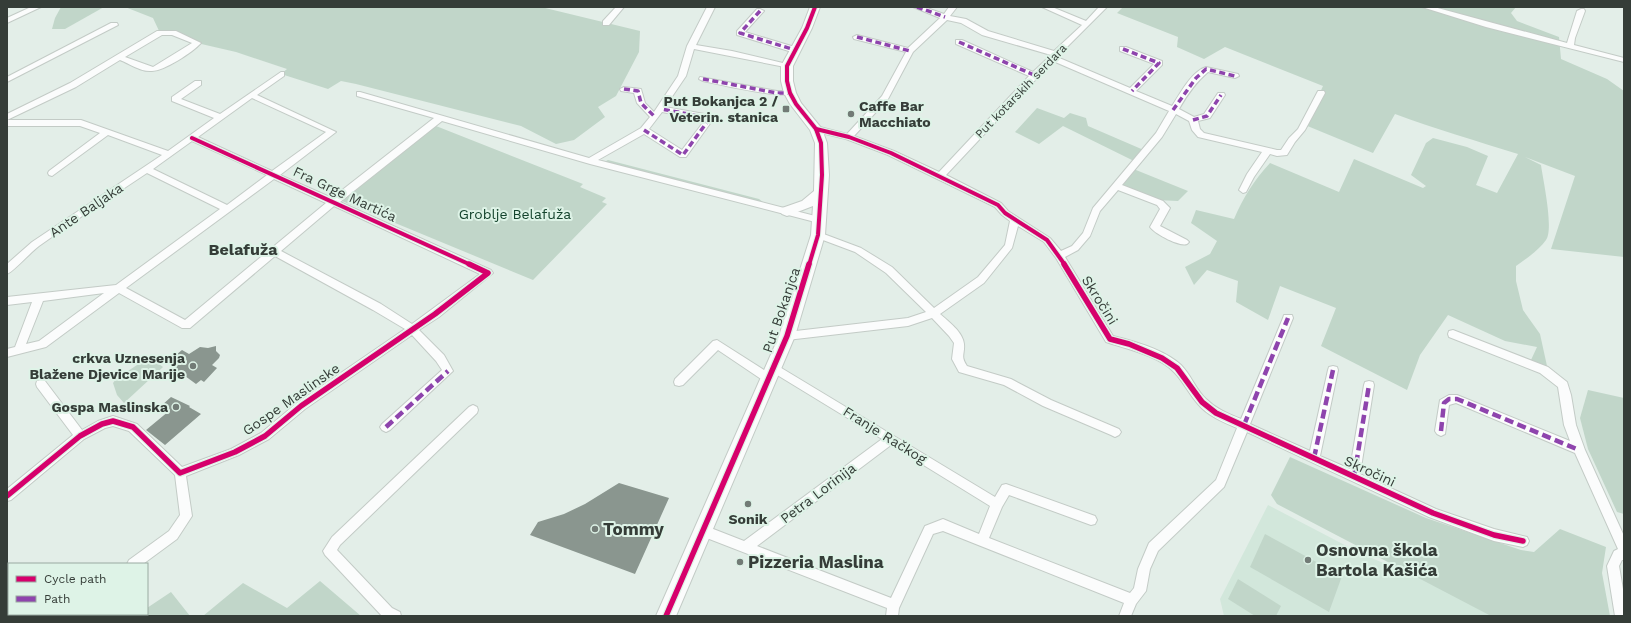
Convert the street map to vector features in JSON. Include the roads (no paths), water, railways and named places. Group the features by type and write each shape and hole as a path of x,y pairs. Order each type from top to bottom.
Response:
{"main road":[{"path":"787,66 807,28 815,7"},
{"name":"Put Bokanjca","path":"666,616 787,336 818,235 821,193 821,143 816,130 796,104 790,93 787,80 787,66"},
{"path":"787,211 807,204 821,193"}],"street":[{"path":"7,21 37,7"},
{"path":"606,23 620,7"},
{"path":"590,162 644,130 655,117 682,76 691,46 711,7"},
{"path":"918,7 945,17 963,21 985,33 1054,56 1132,91 1192,120 1196,130 1201,135 1267,151 1284,153 1300,130 1321,93"},
{"path":"849,137 885,97 910,51 945,17 953,7"},
{"path":"1046,7 1087,24"},
{"name":"Put kotarskih serdara","path":"940,176 1034,75 1103,7"},
{"path":"1426,7 1624,60"},
{"path":"760,11 740,33 795,50"},
{"path":"1568,45 1581,11"},
{"path":"7,80 114,24"},
{"path":"7,117 74,85 160,33 173,33 196,43 190,49 154,69 120,58"},
{"path":"857,37 910,51"},
{"path":"959,42 1034,75"},
{"path":"691,46 732,53 787,66"},
{"path":"1123,49 1159,63 1132,91"},
{"path":"1059,256 1074,248 1087,234 1096,210 1159,135 1173,110 1196,78 1206,69 1235,76"},
{"name":"Ante Baljaka","path":"7,270 18,258 35,244 169,154 281,74"},
{"path":"702,79 777,93 790,93"},
{"path":"198,83 175,100 220,117"},
{"path":"624,89 638,91 637,96 641,105 655,117"},
{"path":"360,94 590,162 819,220"},
{"path":"7,353 42,344 332,132 252,95"},
{"path":"1192,120 1207,116 1221,95"},
{"path":"644,130 683,155 710,118 661,109"},
{"path":"7,301 118,288 186,325 332,203 440,118"},
{"path":"7,123 81,123 169,154"},
{"name":"Skročini","path":"816,130 849,137 891,153 987,198 998,205 1005,213 1046,240 1059,256 1110,339 1129,344 1162,358 1177,368 1202,402 1216,412 1433,513 1494,535 1523,542"},
{"path":"52,173 108,132"},
{"name":"Fra Grge Martića","path":"192,138 488,273"},
{"path":"1243,190 1250,176 1266,155 1267,151"},
{"path":"146,169 228,209"},
{"path":"1116,186 1160,203 1165,208 1155,227 1160,231 1184,242"},
{"path":"787,336 908,322 932,314 981,280 1009,246 1015,220"},
{"path":"818,235 858,250 889,270 953,333 959,343 957,359 963,369 1008,382 1047,403 1115,432"},
{"path":"275,252 412,329 440,358 448,371 386,427"},
{"name":"Gospe Maslinske","path":"180,473 235,452 265,436 301,406 412,329 488,273"},
{"path":"19,350 39,297"},
{"path":"1125,616 1132,600 1140,591 1144,569 1153,547 1220,483 1288,318"},
{"path":"1453,334 1544,370 1556,378 1562,385 1566,395 1570,425 1579,450 1624,550"},
{"name":"Franje Račkog","path":"679,382 717,344 892,439 997,504"},
{"path":"1314,458 1333,370"},
{"path":"41,384 80,436"},
{"path":"1354,477 1369,385"},
{"path":"1441,431 1444,403 1449,400 1457,399 1579,450"},
{"path":"394,616 387,612 328,552 336,541 473,410"},
{"path":"7,496 80,436 102,424 113,421 121,422 134,427 180,473 186,516 173,535 134,563"},
{"name":"Petra Lorinija","path":"746,548 892,439"},
{"path":"982,541 997,504 1006,489 1091,520"},
{"path":"703,531 893,610 929,530 943,525 1132,600"},
{"path":"1622,616 1613,566 1618,555 1624,554"}],"place":[{"name":"Put Bokanjca 2 / Veterin. stanica","path":"786,109"},
{"name":"Caffe Bar Macchiato","path":"851,114"},
{"name":"crkva Uznesenja Blažene Djevice Marije","path":"193,366"},
{"name":"Gospa Maslinska","path":"176,407"},
{"name":"Sonik","path":"748,504"},
{"name":"Tommy","path":"595,529"},
{"name":"Osnovna škola Bartola Kašića","path":"1308,560"},
{"name":"Pizzeria Maslina","path":"740,562"}],"district":[{"name":"Belafuža","path":"243,249"}],"park label":[{"name":"Groblje Belafuža","path":"515,214"}]}
